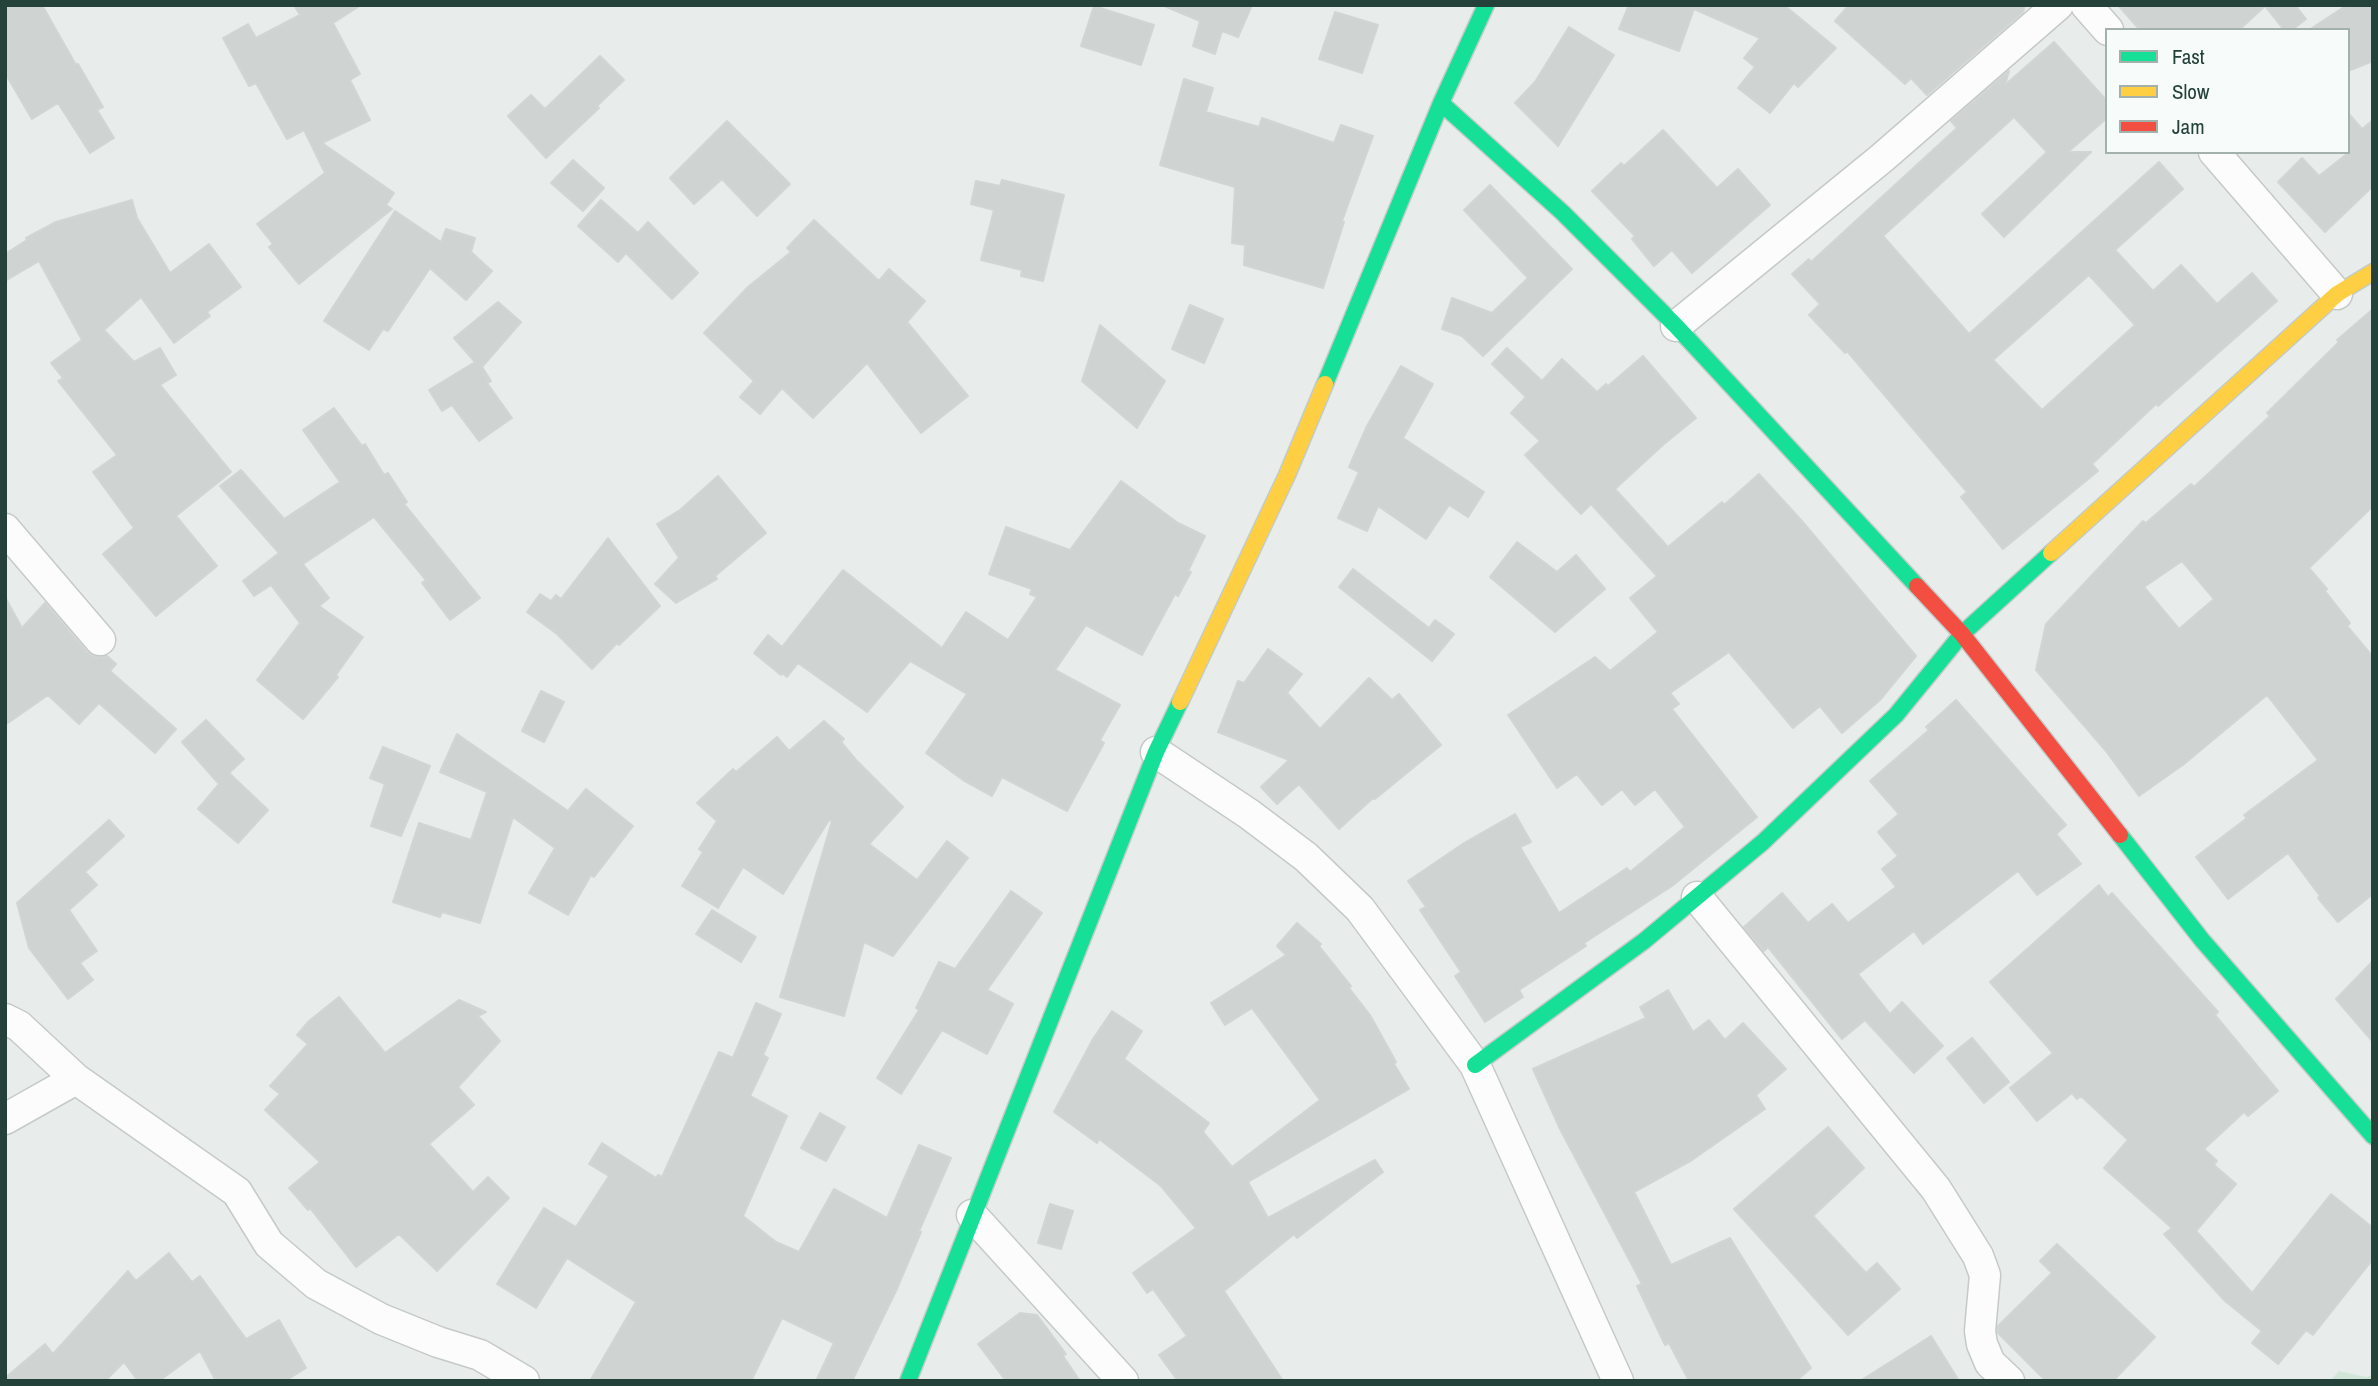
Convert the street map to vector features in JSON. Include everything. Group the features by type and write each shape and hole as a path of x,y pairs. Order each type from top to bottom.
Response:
{"street":[{"path":"908,1381 1156,752 1287,475 1441,103 1486,5"},
{"path":"1676,326 1882,158 2058,5"},
{"path":"2087,5 2106,28"},
{"path":"1441,103 1563,213 1676,326 1962,634 2202,940 2373,1136"},
{"path":"2216,154 2337,294"},
{"path":"1475,1065 1644,941 1762,842 1896,715 1962,634 2337,294 2371,277"},
{"path":"5,529 100,640"},
{"path":"1156,752 1249,814 1287,843 1360,909 1475,1065 1618,1381"},
{"path":"1696,897 1936,1189 1978,1256 1985,1275 1980,1331 1982,1344 1990,1363 2009,1381"},
{"path":"5,1019 19,1026 76,1079 237,1192 269,1244 316,1284 382,1319 480,1355 524,1381"},
{"path":"5,1119 76,1079"},
{"path":"972,1214 1123,1381"}],"green space":[{"path":"2339,1371 2366,1377 2373,1375 2373,1381 2330,1381"}],"building":[{"path":"5,5 42,5 103,107 97,110 114,138 90,153 58,103 32,119 5,73"},
{"path":"294,5 361,5 333,23 360,74 350,80 370,120 322,143 394,193 386,205 392,209 299,284 269,247 273,244 257,224 325,173 304,130 287,139 256,83 249,86 223,38 248,24 256,38 300,15"},
{"path":"1162,5 1252,5 1238,37 1222,31 1215,54 1193,46 1200,21"},
{"path":"1629,5 1784,5 1836,48 1798,87 1794,83 1770,113 1738,88 1755,67 1744,58 1760,38 1694,9 1679,51 1619,29"},
{"path":"1849,5 2025,5 2023,12 1927,95 1911,78 1905,84 1835,21"},
{"path":"2118,5 2295,5 2306,19 2295,28 2282,28 2265,6 2241,28 2138,28"},
{"path":"2347,5 2373,5 2373,61 2350,70 2350,28 2312,28"},
{"path":"1094,6 1154,25 1141,65 1081,46"},
{"path":"1335,12 1378,25 1362,73 1319,59"},
{"path":"1569,27 1614,55 1558,146 1515,103 1535,82"},
{"path":"2054,42 2105,99 2105,120 2068,152 2091,152 2004,237 1982,214 2047,152 2014,117 1883,236 1969,334 2159,162 2183,189 2115,250 2153,291 2181,265 2217,304 2252,273 2277,301 2158,406 2156,404 2092,464 2098,471 2003,549 1961,497 1967,492 1847,351 1845,353 1809,315 1820,304 1792,274 1809,259 1811,262 1957,128 1951,121 2009,71 2005,85","holes":["2089,275 2135,325 2042,410 1993,360"]},
{"path":"600,56 624,80 597,106 599,108 546,158 508,116 531,95 545,109"},
{"path":"1184,79 1213,88 1206,112 1259,127 1262,118 1334,143 1341,125 1373,136 1342,221 1344,222 1323,288 1244,265 1245,245 1232,243 1235,187 1160,165"},
{"path":"2350,115 2362,129 2373,120 2373,186 2325,232 2278,182 2302,158 2319,176 2350,154"},
{"path":"727,121 790,184 757,216 722,179 694,204 670,178"},
{"path":"1663,130 1717,188 1738,169 1770,205 1692,273 1672,250 1654,266 1632,239 1635,236 1592,191 1621,163 1624,166"},
{"path":"573,160 604,188 583,211 551,183"},
{"path":"1002,180 1064,195 1043,281 1021,276 1022,270 981,260 994,210 971,204 976,181 1000,186"},
{"path":"1490,185 1572,269 1483,356 1462,336 1442,329 1452,298 1492,313 1528,278 1464,210"},
{"path":"132,200 137,218 170,273 209,244 241,287 207,312 210,316 174,343 141,297 104,330 134,362 160,348 176,375 160,385 231,472 176,516 217,566 156,616 103,554 134,528 93,472 117,455 58,381 63,378 51,363 82,340 39,261 5,281 5,254 27,240 26,238 56,222"},
{"path":"601,200 638,233 648,222 698,273 672,299 626,253 618,262 578,226"},
{"path":"395,211 441,242 446,229 475,238 471,252 492,271 466,300 430,268 388,331 383,329 369,350 324,321"},
{"path":"814,220 879,281 889,269 925,301 907,322 968,396 921,433 867,363 813,418 782,388 760,414 740,397 754,381 704,333 748,287 791,252 787,248"},
{"path":"498,302 521,322 482,367 491,381 487,383 512,418 479,441 452,405 442,411 429,390 475,362 454,338"},
{"path":"1190,305 1223,319 1204,363 1172,349"},
{"path":"2373,309 2373,506 2309,568 2350,623 2347,626 2373,657 2373,894 2338,922 2318,898 2320,896 2288,853 2228,899 2196,857 2247,818 2244,815 2318,760 2267,695 2184,764 2139,796 2106,751 2036,670 2046,624 2143,521 2146,523 2191,484 2194,487 2270,416 2267,413 2339,342 2337,340","holes":["2182,561 2214,599 2179,629 2144,587"]},
{"path":"1100,325 1165,381 1137,428 1082,381"},
{"path":"1507,348 1542,381 1562,359 1597,392 1643,356 1696,418 1615,489 1668,547 1722,502 1724,505 1759,474 1916,656 1880,700 1842,733 1820,706 1793,728 1729,652 1670,693 1679,704 1672,709 1757,817 1672,886 1584,943 1586,946 1519,990 1523,997 1485,1022 1455,976 1461,972 1420,910 1426,907 1408,881 1464,843 1515,814 1531,842 1520,847 1559,913 1627,868 1630,872 1685,827 1655,789 1635,805 1622,789 1602,805 1577,774 1557,788 1508,715 1595,657 1610,671 1658,632 1630,598 1657,576 1591,504 1581,514 1525,455 1540,441 1511,413 1526,397 1492,364"},
{"path":"1401,366 1433,384 1403,438 1484,492 1468,517 1449,505 1426,539 1378,506 1367,531 1338,518 1359,472 1349,467 1367,426"},
{"path":"334,408 362,446 365,444 384,475 388,473 407,502 404,504 480,598 450,620 422,583 426,580 374,517 303,564 329,598 319,606 363,637 336,675 338,677 303,719 257,680 300,623 271,585 254,596 243,581 279,553 220,486 241,470 284,519 340,482 303,430"},
{"path":"718,476 766,533 715,576 717,579 676,603 655,584 679,558 657,524 680,510"},
{"path":"1121,481 1178,523 1205,536 1188,571 1191,572 1178,596 1175,594 1142,655 1086,625 1055,670 1120,705 1100,740 1104,743 1067,811 1002,777 992,796 963,780 926,753 967,694 910,661 867,712 798,663 787,677 754,653 768,635 782,647 843,570 942,648 966,612 1008,640 1037,597 1030,594 1032,589 989,574 1006,527 1070,550"},
{"path":"608,538 660,606 592,669 557,634 527,612 540,594 551,601 556,595 561,599"},
{"path":"1517,542 1557,572 1576,555 1605,589 1555,632 1490,577"},
{"path":"1353,569 1429,628 1435,620 1454,634 1432,661 1339,587"},
{"path":"5,597 22,628 45,603 87,652 95,657 107,656 116,664 110,671 176,729 155,753 99,703 79,724 48,695 5,725"},
{"path":"1268,649 1302,674 1287,693 1320,729 1369,678 1392,700 1399,694 1441,745 1373,798 1339,829 1299,784 1277,804 1261,787 1289,760 1218,732 1238,681 1244,683"},
{"path":"541,691 564,702 544,742 522,731"},
{"path":"1956,700 2066,825 2056,834 2081,864 2037,895 2018,871 1923,944 1914,931 1858,974 1890,1014 1902,1002 1943,1046 1914,1073 1865,1020 1842,1039 1768,947 1764,951 1744,927 1782,893 1808,923 1832,904 1848,923 1896,887 1882,869 1898,856 1878,832 1899,814 1870,781 1929,730 1926,727"},
{"path":"206,720 244,759 229,773 268,810 238,843 198,809 219,784 182,742"},
{"path":"824,721 844,739 841,742 856,760 903,807 869,844 917,880 947,841 968,858 893,956 864,942 844,1016 780,997 832,821 829,820 783,894 743,867 718,908 682,886 703,852 699,849 717,821 697,803 733,769 736,772 777,737 789,751"},
{"path":"457,734 568,811 586,789 633,826 594,877 591,875 568,915 529,893 555,848 513,817 480,923 442,912 440,917 393,902 419,823 471,840 487,792 440,772"},
{"path":"383,747 430,766 401,836 371,826 385,784 370,778"},
{"path":"109,820 124,836 85,872 97,885 69,910 97,951 80,963 93,980 68,999 29,948 17,903"},
{"path":"2099,885 2108,897 2112,893 2218,1012 2215,1015 2278,1091 2248,1116 2244,1112 2204,1149 2217,1161 2214,1165 2236,1184 2196,1231 2252,1293 2331,1194 2373,1228 2373,1259 2313,1335 2306,1330 2278,1364 2252,1343 2262,1331 2225,1301 2164,1234 2172,1228 2104,1168 2128,1140 2081,1096 2077,1099 2072,1093 2037,1121 2010,1088 2053,1053 1990,982"},
{"path":"1011,891 1042,913 987,990 1013,1004 987,1054 942,1030 901,1094 877,1078 919,1010 916,1008 939,962 955,969"},
{"path":"712,910 756,937 741,962 696,934"},
{"path":"1297,923 1321,944 1319,946 1351,986 1349,988 1370,1015 1409,1089 1248,1182 1268,1218 1375,1160 1383,1172 1297,1238 1294,1234 1224,1291 1283,1381 1178,1381 1159,1355 1187,1336 1153,1289 1147,1293 1133,1273 1196,1228 1161,1186 1099,1139 1097,1143 1054,1112 1093,1039 1112,1011 1142,1031 1124,1059 1209,1123 1203,1132 1232,1167 1320,1100 1252,1008 1225,1025 1211,1003 1286,955 1277,946"},
{"path":"2373,961 2373,1042 2336,999"},
{"path":"1668,990 1693,1032 1709,1020 1725,1040 1743,1023 1786,1069 1756,1095 1765,1109 1692,1160 1634,1192 1671,1265 1730,1238 1811,1368 1796,1381 1689,1381 1669,1343 1665,1345 1637,1286 1642,1284 1560,1129 1533,1069 1646,1018 1640,1007"},
{"path":"339,997 385,1053 459,1000 486,1012 478,1016 500,1041 458,1087 474,1105 429,1144 473,1192 488,1177 509,1198 437,1271 399,1234 356,1267 310,1208 308,1210 289,1188 320,1162 265,1110 280,1094 270,1086 308,1044 297,1035 309,1021"},
{"path":"756,1003 781,1014 763,1055 768,1058 750,1096 787,1116 743,1216 776,1242 799,1252 834,1189 887,1218 919,1145 951,1158 896,1291 852,1381 816,1381 834,1343 782,1318 751,1381 590,1381 636,1302 567,1258 536,1308 497,1284 544,1208 576,1227 609,1176 589,1164 602,1143 656,1178 658,1175 662,1177 719,1052 733,1058"},
{"path":"1972,1038 2009,1082 1984,1103 1947,1058"},
{"path":"820,1113 845,1127 826,1161 801,1148"},
{"path":"1828,1127 1864,1168 1813,1216 1866,1273 1877,1263 1900,1289 1848,1335 1734,1209"},
{"path":"1050,1204 1073,1211 1061,1249 1038,1243"},
{"path":"2057,1244 2155,1337 2113,1381 2046,1381 1998,1333 1998,1326 2052,1273 2040,1261"},
{"path":"169,1253 192,1282 200,1276 246,1339 279,1320 306,1368 285,1381 216,1381 200,1351 159,1381 138,1381 124,1362 105,1381 5,1381 5,1378 45,1344 53,1354 128,1271 136,1281"},
{"path":"1020,1313 1037,1315 1066,1354 1063,1356 1080,1381 1006,1381 978,1344"},
{"path":"1931,1336 1959,1381 1860,1381"}],"traffic: fast":[{"path":"1325,384 1441,103 1486,5"},
{"path":"1441,103 1563,213 1676,326 1917,586"},
{"path":"1475,1065 1644,941 1763,842 1896,715 1962,634 2051,553"},
{"path":"908,1381 1156,752 1180,702"},
{"path":"2120,835 2202,940 2373,1136"}],"traffic: slow":[{"path":"2051,553 2337,294 2373,272"},
{"path":"1180,702 1287,475 1325,384"}],"traffic: jam":[{"path":"1917,586 1962,634 2120,835"}]}
